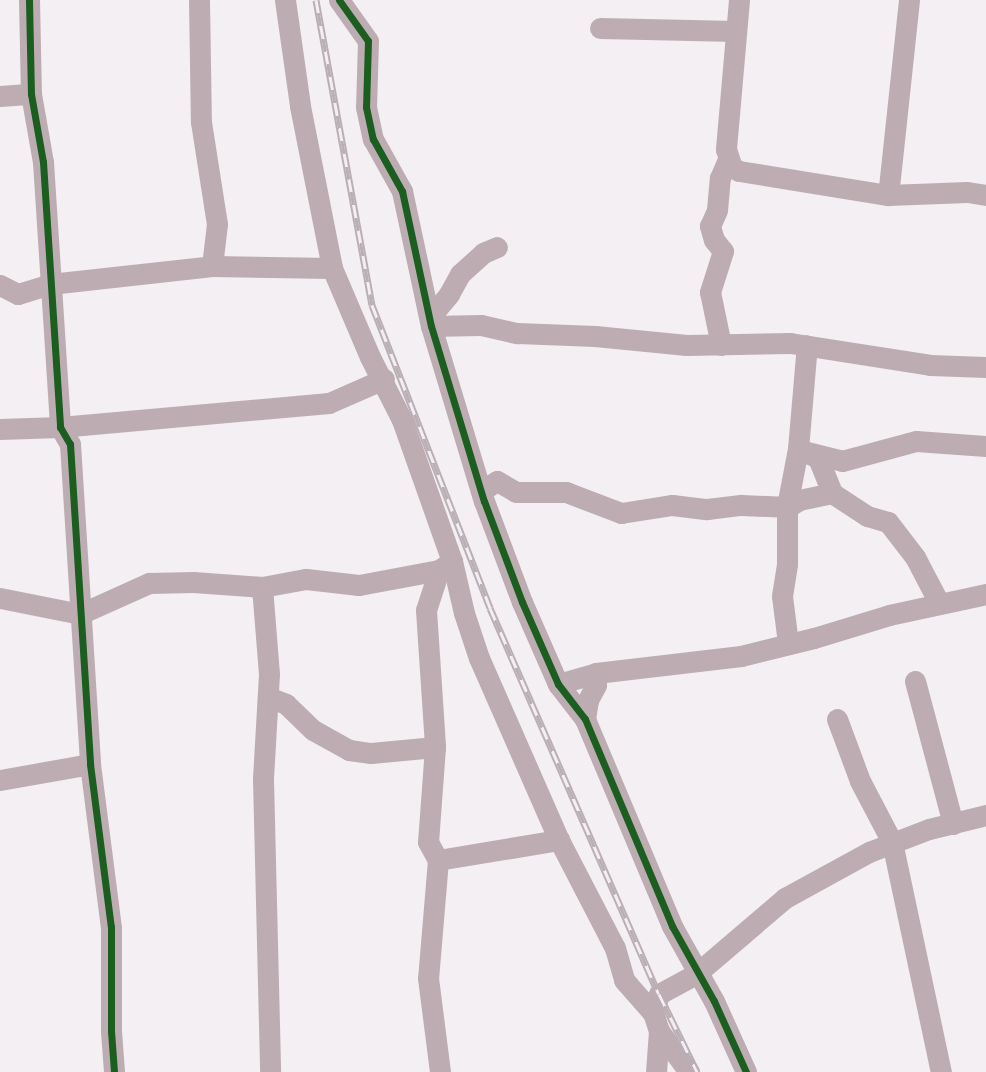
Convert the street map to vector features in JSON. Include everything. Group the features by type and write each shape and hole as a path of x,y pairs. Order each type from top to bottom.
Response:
{"street":[{"path":"29,0 31,94 43,162 60,427 70,444 90,764 111,928 111,1031 114,1072"},
{"path":"199,0 201,122 217,224 212,266"},
{"path":"285,0 300,106 332,268 370,357 384,379 402,420 479,658 559,840 615,948 624,980 689,1072"},
{"path":"339,0 368,41 369,118 373,139 402,191 430,321 481,491 522,602 558,684 585,719 666,914 696,974 714,1001 746,1072"},
{"path":"721,345 710,292 723,251 714,240 710,226 717,210 720,178 728,159 738,0"},
{"path":"888,195 909,0"},
{"path":"600,27 734,31"},
{"path":"0,96 31,94"},
{"path":"728,159 732,167 739,171 888,195 967,192 986,195"},
{"path":"430,321 460,274 483,253 497,247"},
{"path":"0,285 18,294 50,284 212,266 332,268"},
{"path":"430,321 481,325 517,333 721,345 807,345 930,365 986,367"},
{"path":"788,643 782,596 787,563 787,507 799,449 807,345"},
{"path":"0,429 60,427 329,402 384,379"},
{"path":"799,449 842,461 916,441 986,446"},
{"path":"799,449 818,458 832,493 867,516 888,522 915,557 939,603"},
{"path":"481,491 497,481 516,492 566,492 621,513 673,505 707,509 741,505 787,507 799,500 832,493"},
{"path":"0,597 80,614 149,583 193,582 262,587 306,579 359,584 449,571"},
{"path":"440,1072 428,978 438,860 428,842 435,747 426,610 449,571"},
{"path":"262,587 268,631 268,697 263,779 270,1072"},
{"path":"558,684 596,673 741,656 939,603 986,594"},
{"path":"782,596 814,638"},
{"path":"585,719 588,700 596,685 596,673"},
{"path":"915,681 943,777 953,824"},
{"path":"268,697 286,704 313,730 349,750 371,753 435,747"},
{"path":"837,719 860,781 892,842 941,1072"},
{"path":"0,780 90,764"},
{"path":"656,1072 659,994 696,974 785,898 892,842 986,815"},
{"path":"438,860 559,840"}],"railway":[{"path":"316,0 372,305 490,608 659,994 697,1072"}],"cycle path":[{"path":"29,0 31,94 43,162 60,427 70,444 90,764 111,927 111,1031 114,1072"},
{"path":"339,0 368,41 366,107 373,139 402,191 431,326 484,501 522,602 558,684 585,719 672,926 714,1001 746,1072"}]}
